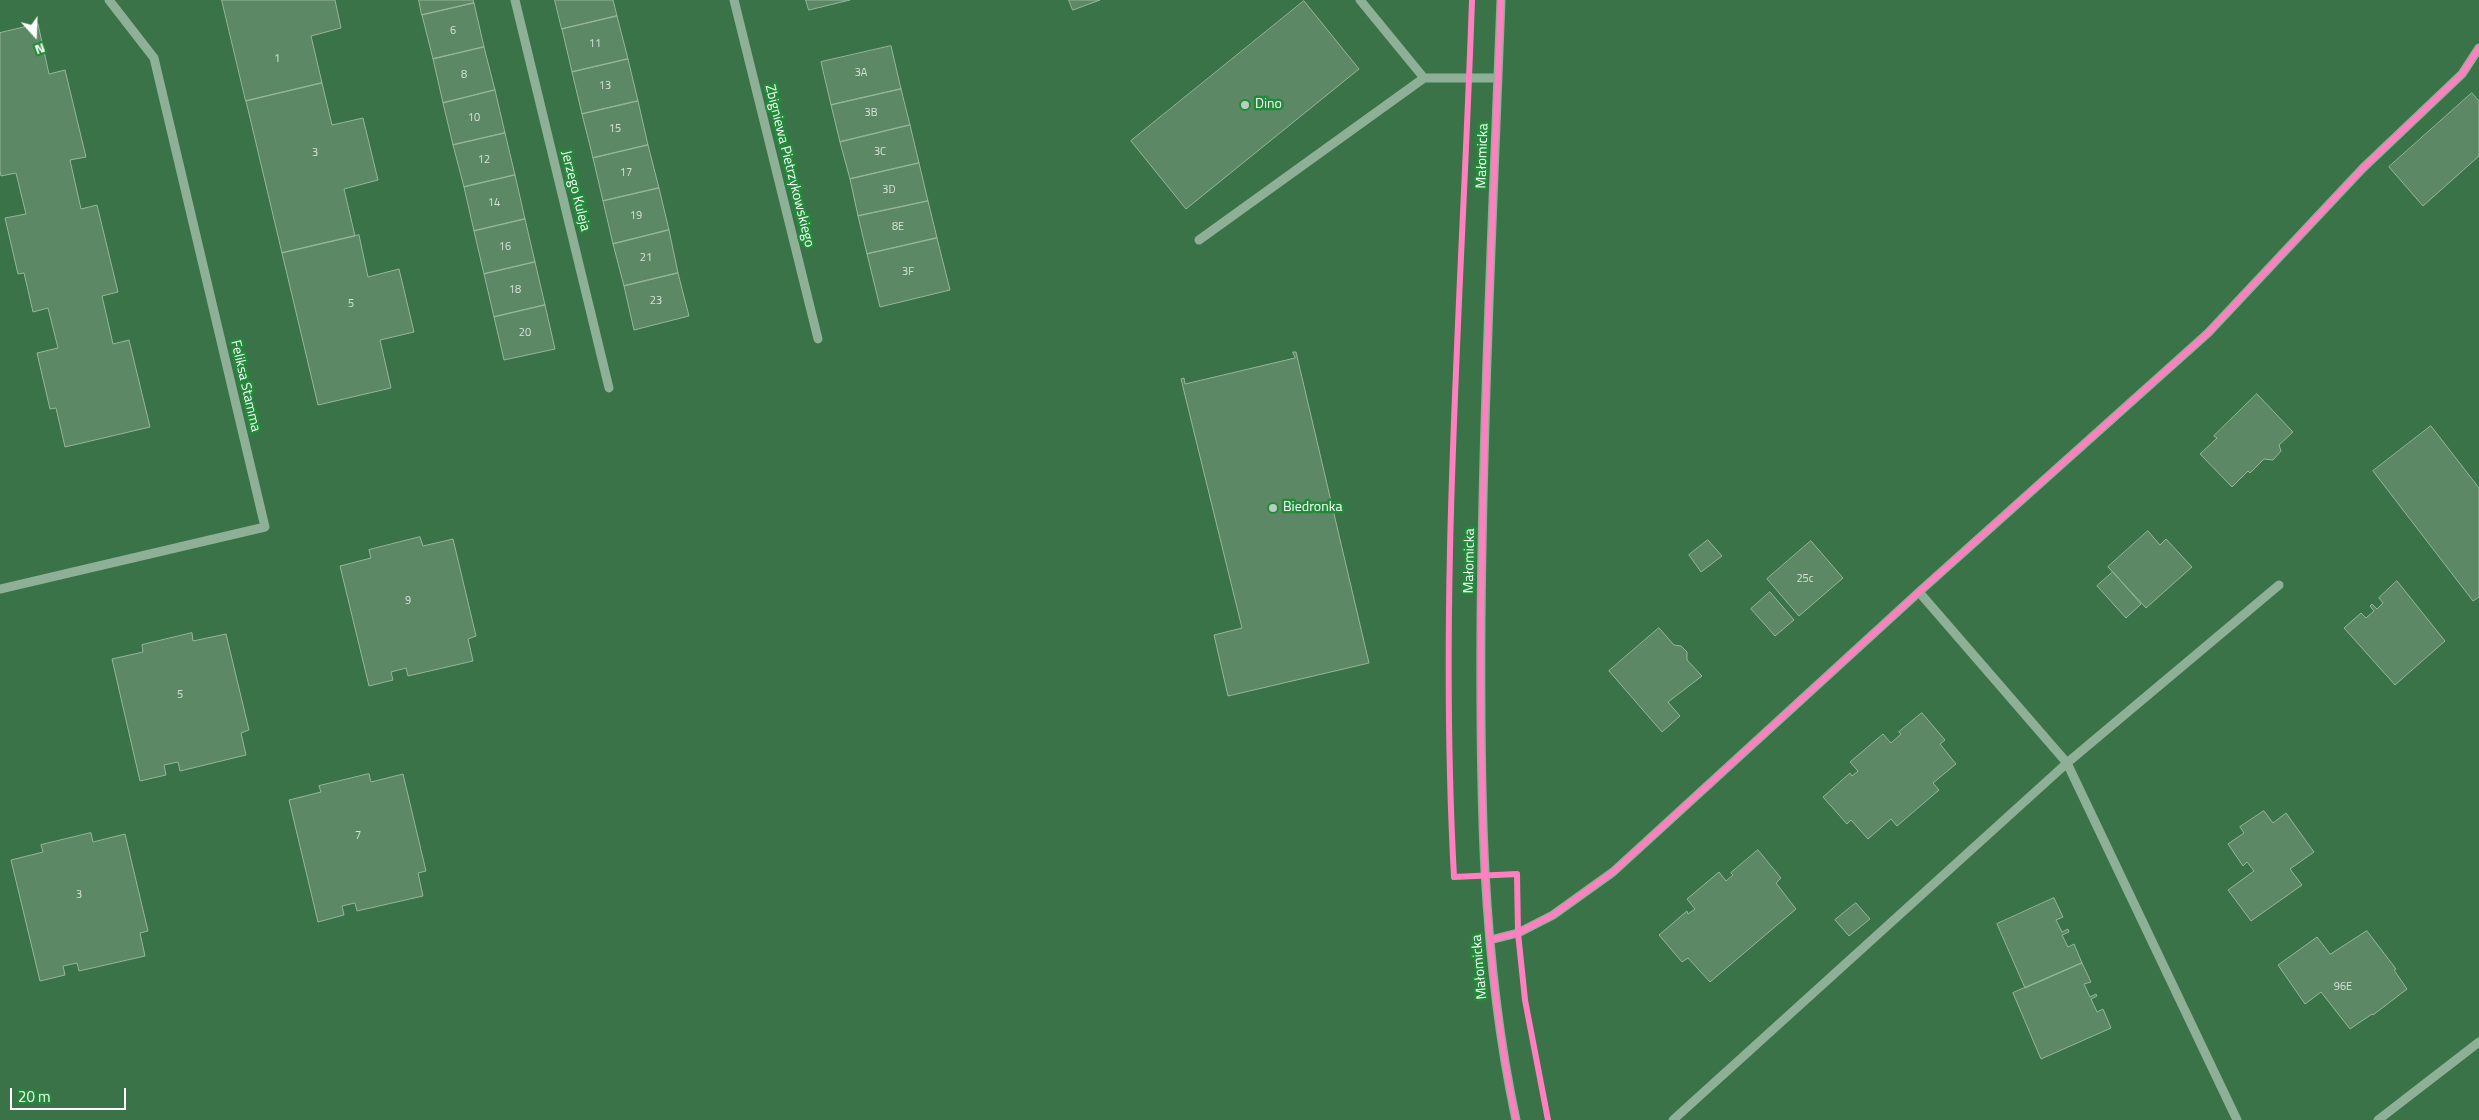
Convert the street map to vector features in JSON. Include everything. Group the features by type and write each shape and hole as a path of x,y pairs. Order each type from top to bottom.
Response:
{"street":[{"name":"Feliksa Stamma","path":"0,589 265,527 154,58 109,0"},
{"name":"Jerzego Kuleja","path":"515,0 609,388"},
{"name":"Zbigniewa Pietrzykowskiego","path":"734,0 818,339"},
{"path":"1360,0 1424,78"},
{"name":"Małomicka","path":"1501,0 1482,569 1481,733 1490,940 1497,1014 1516,1120"},
{"path":"1490,940 1518,934 1553,915 1613,872 1919,592 2208,333 2363,168 2462,74 2479,48"},
{"path":"1199,240 1424,78 1498,78"},
{"path":"1673,1120 2067,763 2279,585"},
{"path":"1919,592 2067,763 2237,1120"},
{"path":"2378,1120 2479,1042"}],"building":[{"path":"222,0 335,0 341,28 311,36 322,83 246,101"},
{"path":"419,0 473,0 474,3 422,15"},
{"path":"555,0 613,0 617,16 562,29"},
{"path":"806,0 850,0 809,10"},
{"path":"1069,0 1100,0 1073,10"},
{"name":"Dino","path":"1304,1 1359,69 1186,209 1131,141"},
{"path":"474,3 484,47 433,59 422,15"},
{"path":"617,16 628,59 572,72 562,29"},
{"path":"38,24 49,74 65,70 86,157 70,160 81,209 97,205 118,292 102,296 113,344 129,340 150,427 65,447 56,408 50,409 37,353 58,348 48,308 33,312 24,273 18,274 5,218 26,214 16,173 1,176 0,171 0,33"},
{"path":"891,46 901,89 831,105 821,62"},
{"path":"484,47 495,90 443,103 433,59"},
{"path":"628,59 638,101 582,114 572,72"},
{"path":"322,83 332,125 363,118 378,180 344,189 355,236 282,253 246,101"},
{"path":"901,89 910,125 840,142 831,105"},
{"path":"495,90 505,133 453,145 443,103"},
{"path":"2472,93 2479,101 2479,156 2423,206 2389,167"},
{"path":"638,101 648,145 593,158 582,114"},
{"path":"910,125 919,163 850,179 840,142"},
{"path":"505,133 515,175 464,187 453,145"},
{"path":"648,145 659,188 603,201 593,158"},
{"path":"919,163 928,201 858,216 850,179"},
{"path":"515,175 525,219 474,231 464,187"},
{"path":"659,188 669,230 613,244 603,201"},
{"path":"928,201 937,238 867,254 858,216"},
{"path":"525,219 535,262 484,274 474,231"},
{"path":"669,230 678,273 624,286 613,244"},
{"path":"359,235 368,277 399,269 414,332 380,340 391,388 318,405 282,253"},
{"path":"937,238 950,290 880,307 867,254"},
{"path":"535,262 545,305 494,317 484,274"},
{"path":"678,273 689,316 634,330 624,286"},
{"path":"545,305 555,349 504,360 494,317"},
{"name":"Biedronka","path":"1293,352 1296,352 1369,663 1228,696 1214,635 1242,628 1181,379 1184,378 1185,384 1295,358"},
{"path":"2257,394 2293,432 2279,445 2281,451 2273,460 2264,459 2250,473 2248,471 2232,487 2200,454 2217,438 2214,436"},
{"path":"2431,426 2479,488 2479,597 2473,601 2373,471"},
{"path":"2148,531 2160,545 2166,539 2192,567 2146,608 2108,567"},
{"path":"420,537 423,546 453,539 476,636 468,639 473,661 408,676 406,668 391,672 393,680 369,686 340,566 371,558 369,550"},
{"path":"1708,540 1722,556 1701,572 1689,555"},
{"path":"1811,541 1843,578 1799,616 1767,579"},
{"path":"2113,572 2141,604 2126,618 2097,586"},
{"path":"2397,581 2445,641 2395,685 2344,628 2361,613 2366,618 2374,611 2370,606 2372,604 2377,609 2383,603 2379,598"},
{"path":"1770,592 1794,620 1775,636 1751,609"},
{"path":"1659,628 1674,645 1681,646 1687,652 1687,660 1702,676 1668,702 1680,716 1662,732 1609,671"},
{"path":"192,633 193,641 226,634 249,730 241,733 246,755 180,771 178,762 164,765 166,775 140,781 112,659 143,652 142,645"},
{"path":"1922,713 1945,740 1940,744 1956,764 1933,783 1939,790 1897,826 1891,819 1868,839 1851,820 1847,824 1823,797 1850,773 1852,776 1858,771 1850,762 1883,734 1891,743 1901,734 1899,732"},
{"path":"369,774 371,782 403,774 426,871 418,873 423,896 357,911 355,903 342,906 344,915 318,922 289,800 321,792 319,786"},
{"path":"2264,811 2273,823 2286,813 2314,852 2290,869 2302,885 2251,921 2228,890 2254,871 2247,862 2243,866 2228,844 2244,833 2240,827"},
{"path":"91,833 93,842 125,834 148,931 140,933 145,956 79,971 77,963 63,966 65,975 40,981 11,860 43,852 41,845"},
{"path":"1758,850 1781,878 1776,883 1796,909 1710,982 1688,958 1682,962 1659,935 1687,911 1688,914 1695,909 1687,899 1719,872 1726,881 1733,875 1731,873"},
{"path":"2054,898 2063,917 2056,920 2062,932 2068,929 2069,932 2062,935 2068,947 2074,944 2082,963 2025,988 1997,924"},
{"path":"1856,903 1870,919 1849,936 1835,920"},
{"path":"2367,931 2396,969 2394,970 2407,989 2373,1015 2350,1029 2321,992 2305,1004 2278,965 2317,937 2330,954"},
{"path":"2082,963 2091,982 2084,984 2090,997 2096,994 2097,996 2091,999 2097,1012 2103,1009 2111,1028 2041,1059 2013,993"}],"cycle path":[{"path":"1472,0 1450,548 1450,767 1454,877 1517,874 1518,933 1525,1000 1548,1120"},
{"path":"1501,0 1484,465 1481,746 1482,808 1489,934 1504,1058 1516,1120"},
{"path":"1490,940 1518,933 1553,915 1613,872 1919,592 2208,333 2363,168 2462,74 2479,48"}],"place":[{"name":"Dino","path":"1245,105"},
{"name":"Biedronka","path":"1273,508"}]}
